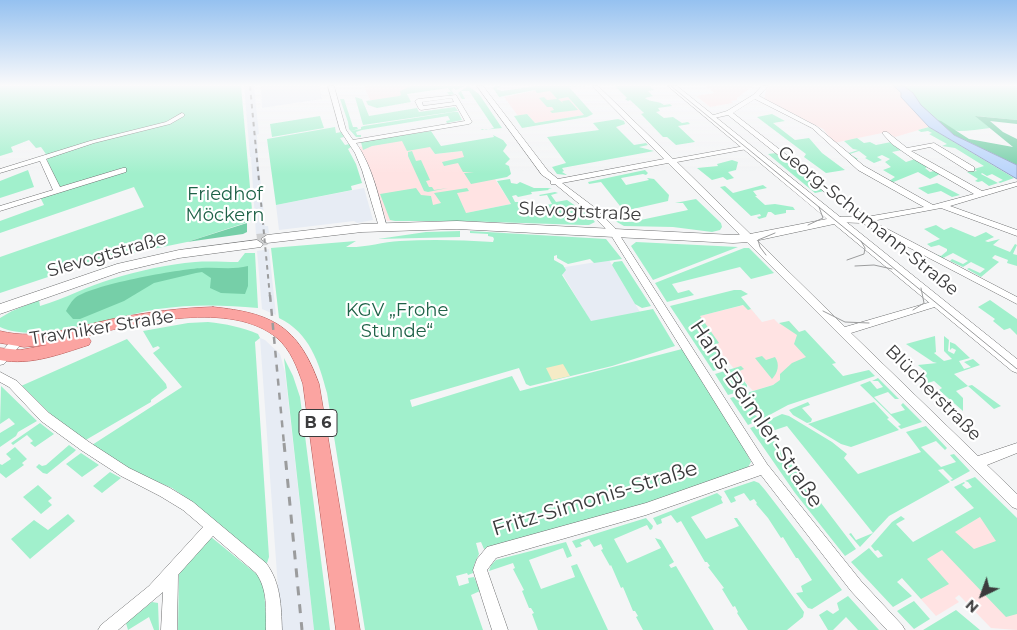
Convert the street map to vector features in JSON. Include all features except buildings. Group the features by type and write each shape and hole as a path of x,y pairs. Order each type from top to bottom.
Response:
{"main road":[{"name":"Georg-Schumann-Straße","path":"710,117 1017,367"},
{"name":"Slevogtstraße","path":"0,300 114,264 168,252 262,241 364,233 383,227 466,225 725,239 750,238 837,220"},
{"name":"Slevogtstraße","path":"0,309 117,268 179,254 262,241"},
{"name":"Travniker Straße","path":"0,337 17,341 49,339 150,317 220,313 257,320 277,330 298,353 306,368 314,401 348,630"},
{"name":"Travniker Straße","path":"2,357 47,351 176,315"}],"street":[{"path":"0,171 92,142 168,123 181,115"},
{"path":"339,115 343,130 360,153 383,227"},
{"path":"351,142 469,122 465,115"},
{"name":"Hans-Beimler-Straße","path":"502,115 543,171 554,182 598,214 614,233 763,468 856,586 897,630"},
{"path":"625,115 750,238"},
{"path":"710,117 718,115"},
{"path":"732,115 864,220 1017,301"},
{"path":"792,115 814,127 861,168 932,208"},
{"path":"885,133 907,150 946,175 982,195"},
{"path":"907,150 931,145 970,169 946,175"},
{"path":"554,182 747,147"},
{"path":"42,157 57,189"},
{"path":"0,209 57,189 123,170"},
{"path":"837,220 864,220 932,208 1017,184"},
{"path":"942,206 1017,233"},
{"name":"Blücherstraße","path":"750,238 1017,503"},
{"path":"844,331 938,303"},
{"path":"2,357 17,341"},
{"path":"0,376 13,384 45,417 85,446 124,472 165,492 188,506 267,575 271,584 274,630"},
{"path":"976,462 1017,448"},
{"name":"Fritz-Simonis-Straße","path":"500,630 480,570 482,564 492,552 646,508 763,468"},
{"path":"106,630 154,591 213,526"},
{"path":"169,630 171,574"}],"shaded area":[{"path":"246,115 257,115 259,134 257,135 258,156 265,226 268,226 269,233 256,235"},
{"path":"528,115 582,115 535,123"},
{"path":"796,115 918,115 929,127 895,137 887,132 834,143 823,129"},
{"path":"425,136 435,154 470,150 495,179 511,204 466,213 387,221 365,160 358,147"},
{"path":"364,188 373,220 279,230 276,205"},
{"path":"269,249 276,315 262,309 257,251"},
{"path":"609,260 640,312 591,322 559,268"},
{"path":"744,305 751,309 762,322 774,319 779,324 789,321 801,334 811,357 773,385 753,391 714,345 718,343 699,316"},
{"path":"260,338 265,340 280,354 285,372 314,630 281,630"},
{"path":"990,511 1017,536 1017,630 991,628 959,595 955,598 959,602 936,616 893,568"}],"green space":[{"name":"Friedhof Möckern","path":"0,115 244,115 252,210 250,210 251,221 187,242 99,260 0,293 0,257 144,207 134,187 0,233 0,221 44,205 40,197 58,191 47,160 48,157 41,147 36,148 29,140 11,147 13,152 0,156"},
{"path":"346,115 349,115 353,127 358,129 351,131 361,129 364,126 431,115 460,115 462,120 447,123 446,121 450,120 448,116 356,132 361,137 356,137 349,129"},
{"path":"360,115 428,115 363,125"},
{"path":"485,115 493,115 502,128 489,129 494,128"},
{"path":"528,115 535,123 590,115 522,128 514,116"},
{"path":"642,115 673,117 682,123 688,122 690,124 678,126 695,142 676,145 667,137 663,137"},
{"path":"775,115 785,121 773,123 795,140 809,138 822,153 845,170 826,173 804,157 806,154 757,117"},
{"path":"932,115 1017,115 1017,120 976,116 990,128 959,131 945,125"},
{"path":"320,116 324,128 272,137 270,124"},
{"path":"975,116 1017,120 1017,124 990,121 1003,132 1017,139 1017,165 954,135 937,120 969,139 1013,147"},
{"path":"618,119 624,121 625,124 616,127 634,145 646,143 648,145 639,147 654,151 562,168 564,171 562,172 567,175 557,174 552,167 566,163 547,137 599,130 593,123"},
{"path":"335,127 336,133 341,132 344,137 340,138 345,145 349,144 351,147 348,149 356,164 362,183 351,186 352,190 276,205 267,139"},
{"path":"929,127 1014,178 1000,183 998,182 1003,180 992,174 987,176 982,173 998,183 989,186 982,181 975,181 978,179 967,172 977,171 974,169 984,166 955,148 942,146 947,144 929,134 932,133 918,130"},
{"path":"431,131 441,146 494,137 493,135 503,140 507,145 503,151 510,159 505,164 509,166 511,174 507,177 471,184 464,173 474,172 463,172 458,163 444,166 442,162 464,157 462,151 435,154 430,147 407,151 402,141 372,146 363,150 361,142"},
{"path":"857,138 864,143 870,142 876,145 891,142 902,150 892,152 906,162 915,159 928,167 925,168 930,172 934,171 940,174 930,179 918,172 891,183 889,181 895,177 883,170 891,167 885,162 890,159 882,155 877,157 882,160 874,163 865,158 867,157 859,151 850,154 858,159 855,160 846,154 858,150 853,149 844,141"},
{"path":"412,151 416,161 421,160 430,180 426,181 429,187 432,187 434,190 448,188 428,192 424,191 408,156 408,152"},
{"path":"776,153 824,191 815,193 768,154"},
{"path":"732,160 738,162 736,170 728,172 734,178 727,180 723,177 712,180 697,168 718,166 717,164"},
{"path":"28,170 34,187 0,198 0,181"},
{"path":"645,170 648,173 646,175 621,178 626,185 649,180 647,178 654,179 669,195 668,201 624,211 601,182 589,184 588,182"},
{"path":"510,179 511,183 517,184 520,182 534,188 552,188 531,192 532,194 518,197 516,195 512,196 515,202 519,202 524,209 552,204 547,195 539,195 555,192 558,193 551,195 556,202 567,200 589,215 595,222 583,225 395,221 390,220 380,194 416,188 421,195 431,196 433,205 441,203 434,193 467,188 469,191 457,193 466,213 511,204 497,181"},
{"path":"937,183 960,195 952,197 941,191 928,194 918,188"},
{"path":"763,185 767,188 753,191 757,196 755,196 765,205 775,204 793,207 795,210 786,210 786,213 775,215 768,212 766,217 759,219 757,217 761,216 760,214 751,216 720,187 725,186 733,193"},
{"path":"696,199 721,223 722,227 720,230 712,232 673,227 624,226 610,218 620,214 624,222 631,222 688,210 683,203 675,203"},
{"path":"247,223 247,232 243,234 187,242"},
{"path":"936,225 944,230 951,227 975,237 986,232 994,237 985,241 1000,239 993,245 1010,252 1015,244 1017,245 1013,254 1017,255 1017,266 1007,263 1008,260 995,255 992,258 999,262 981,277 967,269 969,268 980,273 985,269 971,262 963,267 950,261 952,259 963,264 968,261 953,253 941,259 931,253 941,256 947,249 939,245 931,247 927,244 940,239 924,229"},
{"path":"460,231 460,237 378,239 426,232"},
{"name":"KGV „Frohe Stunde“","path":"470,231 606,239 622,259 594,263 590,259 568,264 557,258 557,255 554,256 554,260 563,265 566,270 562,275 591,321 653,309 675,346 612,366 530,386 526,384 519,368 410,400 412,407 512,376 520,391 682,349 751,462 747,469 661,499 484,549 481,542 476,543 479,554 473,573 456,576 459,586 469,583 468,578 474,577 480,591 471,595 483,630 365,630 327,393 316,360 306,340 290,324 279,318 271,248 356,241 346,247 412,240 493,242 493,237 488,236 488,234 470,233"},
{"path":"636,242 738,247 653,280 631,246"},
{"path":"744,248 749,248 774,273 751,279 740,267 672,284 678,293 689,290 694,295 667,302 655,283"},
{"path":"245,253 255,253 258,308 233,306 171,307 78,327 36,333 17,332 0,327 0,318 39,300 40,306 103,282 164,266 195,262 238,262"},
{"path":"622,261 651,306 642,308 635,304 612,265 614,262"},
{"path":"248,266 248,286 245,294 221,293 210,288 211,278 202,272 154,283 124,301 80,319 73,319 66,311 74,299 97,288 115,283 191,269"},
{"path":"734,290 741,290 748,294 741,297 762,322 751,309 748,310 743,305 700,316 719,343 714,345 728,364 726,365 727,367 713,371 670,306"},
{"path":"990,300 1017,319 1017,335 1010,328 1004,330 993,321 995,319 978,307"},
{"path":"789,321 799,332 805,330 836,363 832,364 843,376 869,370 875,376 788,405 762,419 756,410 752,413 761,419 748,425 730,398 773,385 780,380 780,374 792,363 806,357 794,344 797,335 779,323"},
{"path":"208,322 246,329 258,334 260,338 255,342 269,557 267,563 261,563 195,504 172,488 136,473 92,445 182,387 153,353 160,348 158,346 153,348 143,331 188,323"},
{"path":"935,336 936,352 934,353 944,361 952,359 944,351 944,336 949,340 948,351 954,354 956,350 952,348 950,350 950,342 955,344 970,358 959,361 964,369 971,367 964,362 973,359 980,365 954,374 968,386 956,391 963,398 963,411 939,390 942,388 934,381 928,383 918,374 925,371 918,365 937,363 906,344"},
{"path":"127,339 166,384 167,388 151,400 151,402 84,441 59,422 21,386"},
{"path":"762,356 766,360 775,357 777,360 778,368 772,379 755,358"},
{"path":"284,358 300,397 330,630 314,630"},
{"path":"741,366 744,369 737,372 747,385 747,389 728,395 715,374"},
{"path":"878,378 899,399 895,399 888,392 874,397 891,414 905,410 901,405 903,403 922,422 901,429 898,426 901,425 860,385 870,381 877,389 883,387 878,381 872,381"},
{"path":"972,385 1001,406 994,409 968,386"},
{"path":"1,386 37,421 18,432 16,436 0,447 0,433 15,424 9,418 0,424"},
{"path":"808,402 810,405 802,408 812,419 811,422 807,423 793,415 789,410"},
{"path":"874,402 889,418 887,419 899,430 851,447 841,444 808,424"},
{"path":"782,414 789,416 832,442 847,454 844,458 858,474 921,452 906,432 926,426 947,448 945,450 936,441 921,447 941,467 956,462 950,455 954,454 970,471 952,481 950,480 953,479 943,469 938,470 950,482 889,516 860,547 849,534 851,533 856,540 873,533 787,426 769,432 764,425 767,421"},
{"path":"40,423 54,434 35,447 30,443 33,441 27,435 13,445 11,443"},
{"path":"761,424 856,549 845,556 795,493 750,428"},
{"path":"69,445 76,450 47,474 36,467 39,464 42,466 46,465"},
{"path":"15,447 27,459 22,463 24,465 6,478 0,473 0,464 2,465 11,459 6,454"},
{"path":"81,453 99,465 82,477 66,464"},
{"path":"110,472 121,478 102,493 93,486"},
{"path":"975,477 1017,518 1017,614 1006,617 942,550 927,559 949,584 921,599 902,578 897,582 912,596 893,607 851,562 869,548 878,558 883,556 871,546 892,522 901,516 905,519 896,524 913,542 974,508 954,487 964,482 962,485 967,489 972,487 965,481","holes":["980,517 996,541 974,549 955,532"]},
{"path":"754,481 759,483 765,490 842,590 812,609 808,608 796,593 803,592 801,586 812,580 783,537 781,538 754,499 750,501 744,493 734,497 736,501 731,503 724,491"},
{"path":"38,485 52,498 48,501 52,505 41,514 23,497"},
{"path":"717,493 722,497 723,503 691,517 706,539 739,526 734,518 737,518 804,612 803,617 787,630 748,630 737,613 735,606 733,607 722,589 724,588 708,567 710,566 705,562 681,521 677,523 671,515 661,519 662,523 657,525 653,518"},
{"path":"68,514 75,521 30,559 11,539 34,520 48,530"},
{"path":"646,518 653,526 652,529 650,530 647,525 614,539 627,563 661,548 655,538 661,540 674,562 669,565 671,568 676,566 714,630 643,630 623,587 621,588 611,565 601,550 603,549 601,544 594,547 589,539 580,543 582,546 576,548 572,541"},
{"path":"211,537 259,576 264,589 267,630 178,630 179,573"},
{"path":"566,542 572,556 567,558 563,548 529,560 541,589 575,577 571,566 577,564 608,630 538,630 532,614 534,613 529,608 522,591 524,590 513,569 515,568 513,563 489,571 491,565 496,560"},
{"path":"848,596 879,630 858,630 846,617 833,630 828,630 819,615 827,610 833,614 839,610 837,603"},
{"path":"914,601 930,619 914,629 897,611"},
{"path":"152,602 158,603 159,630 154,630 149,617 128,630 126,623"},
{"path":"956,610 980,630 923,630"}],"sand":[{"path":"563,364 570,376 552,380 546,368"}],"water":[{"path":"918,115 932,115 954,135 1017,165 1017,179 929,127"}],"tunnel":[{"path":"257,240 267,239"}],"tram line":[{"path":"707,115 819,207"},
{"path":"808,225 823,218 819,207"},
{"path":"819,207 861,242"},
{"path":"766,255 760,247 758,240 775,233"},
{"path":"847,260 864,254 865,248 861,242"},
{"path":"861,242 922,291"},
{"path":"855,266 874,265 892,269"},
{"path":"913,310 924,303 922,291"},
{"path":"922,291 1017,369"},
{"path":"823,311 845,322 869,323"}],"railway":[{"path":"253,115 270,297"},
{"path":"270,295 284,444"},
{"path":"284,443 302,630"}]}
